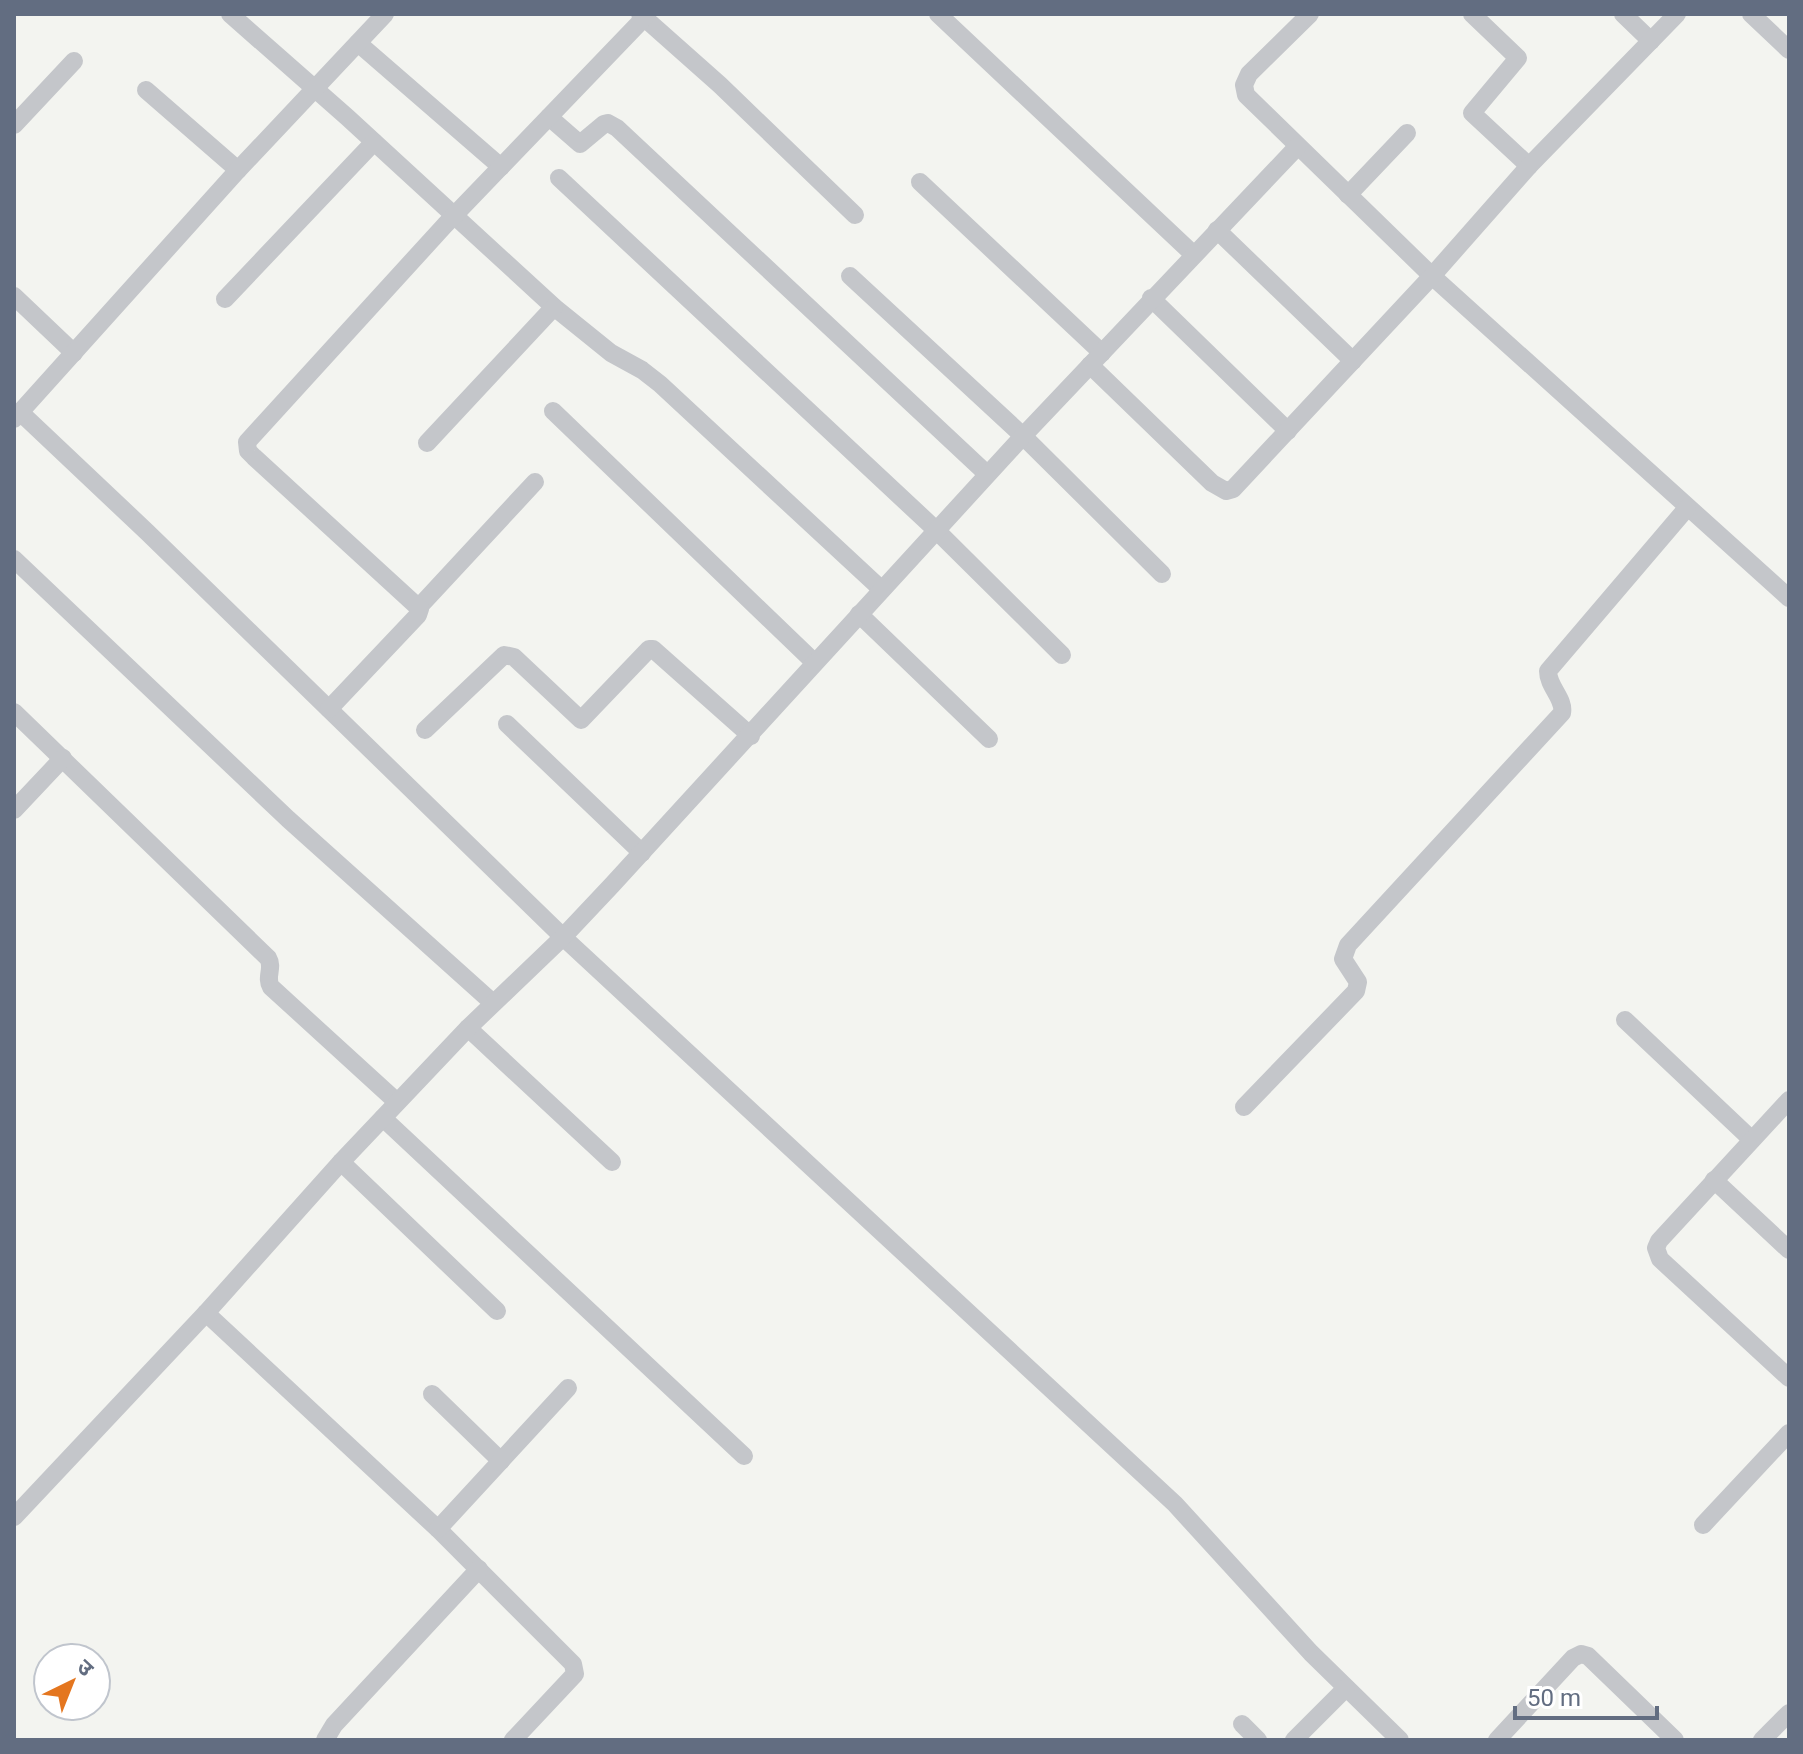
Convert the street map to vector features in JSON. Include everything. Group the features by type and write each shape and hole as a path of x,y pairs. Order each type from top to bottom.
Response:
{"street":[{"path":"230,14 554,307 611,353 660,384 881,589"},
{"path":"385,14 238,170 17,416 329,709 563,937 1175,1504 1262,1602 1400,1740"},
{"path":"938,14 1193,254"},
{"path":"1310,14 1253,69 1244,85 1246,95 1432,276 1789,598"},
{"path":"1472,14 1518,58 1472,113 1529,166"},
{"path":"1623,14 1651,41"},
{"path":"920,182 1096,359 1218,488 1229,491 1432,276 1529,166 1677,14"},
{"path":"1751,14 1789,50"},
{"path":"329,709 421,611 254,457 246,445 453,216 642,16 720,85 855,215"},
{"path":"358,43 501,167"},
{"path":"14,125 74,61"},
{"path":"146,90 238,170"},
{"path":"549,117 580,144 604,124 617,128 987,474"},
{"path":"1348,195 1407,133"},
{"path":"225,299 374,142"},
{"path":"14,1517 206,1313 397,1102 493,1003 563,937 642,853 987,474 1297,147"},
{"path":"559,178 936,530 1062,655"},
{"path":"1217,230 1353,361"},
{"path":"850,276 1023,436 1162,574"},
{"path":"14,296 74,353"},
{"path":"1151,298 1288,431"},
{"path":"427,443 554,307"},
{"path":"553,411 814,662"},
{"path":"419,607 535,482"},
{"path":"1244,1107 1356,991 1358,982 1343,959 1348,945 1563,711 1548,679 1548,671 1687,508"},
{"path":"14,559 288,819 493,1003"},
{"path":"859,614 989,739"},
{"path":"425,730 504,655 514,657 581,720 649,649 653,649 751,736"},
{"path":"14,712 268,958 272,965 268,982 273,989 397,1102"},
{"path":"507,724 642,853"},
{"path":"14,810 63,758"},
{"path":"1625,1020 1751,1139"},
{"path":"468,1028 612,1162"},
{"path":"1789,1100 1659,1241 1656,1254 1789,1378"},
{"path":"383,1118 744,1456"},
{"path":"341,1162 497,1311"},
{"path":"1714,1180 1789,1250"},
{"path":"206,1313 438,1529 575,1668 575,1674 513,1740"},
{"path":"438,1529 568,1388"},
{"path":"432,1394 501,1461"},
{"path":"1703,1525 1789,1433"},
{"path":"325,1740 334,1725 479,1569"},
{"path":"1497,1740 1573,1658 1581,1654 1588,1656 1675,1740"},
{"path":"1294,1740 1346,1688"},
{"path":"1762,1740 1789,1713"},
{"path":"1242,1724 1258,1740"}]}
